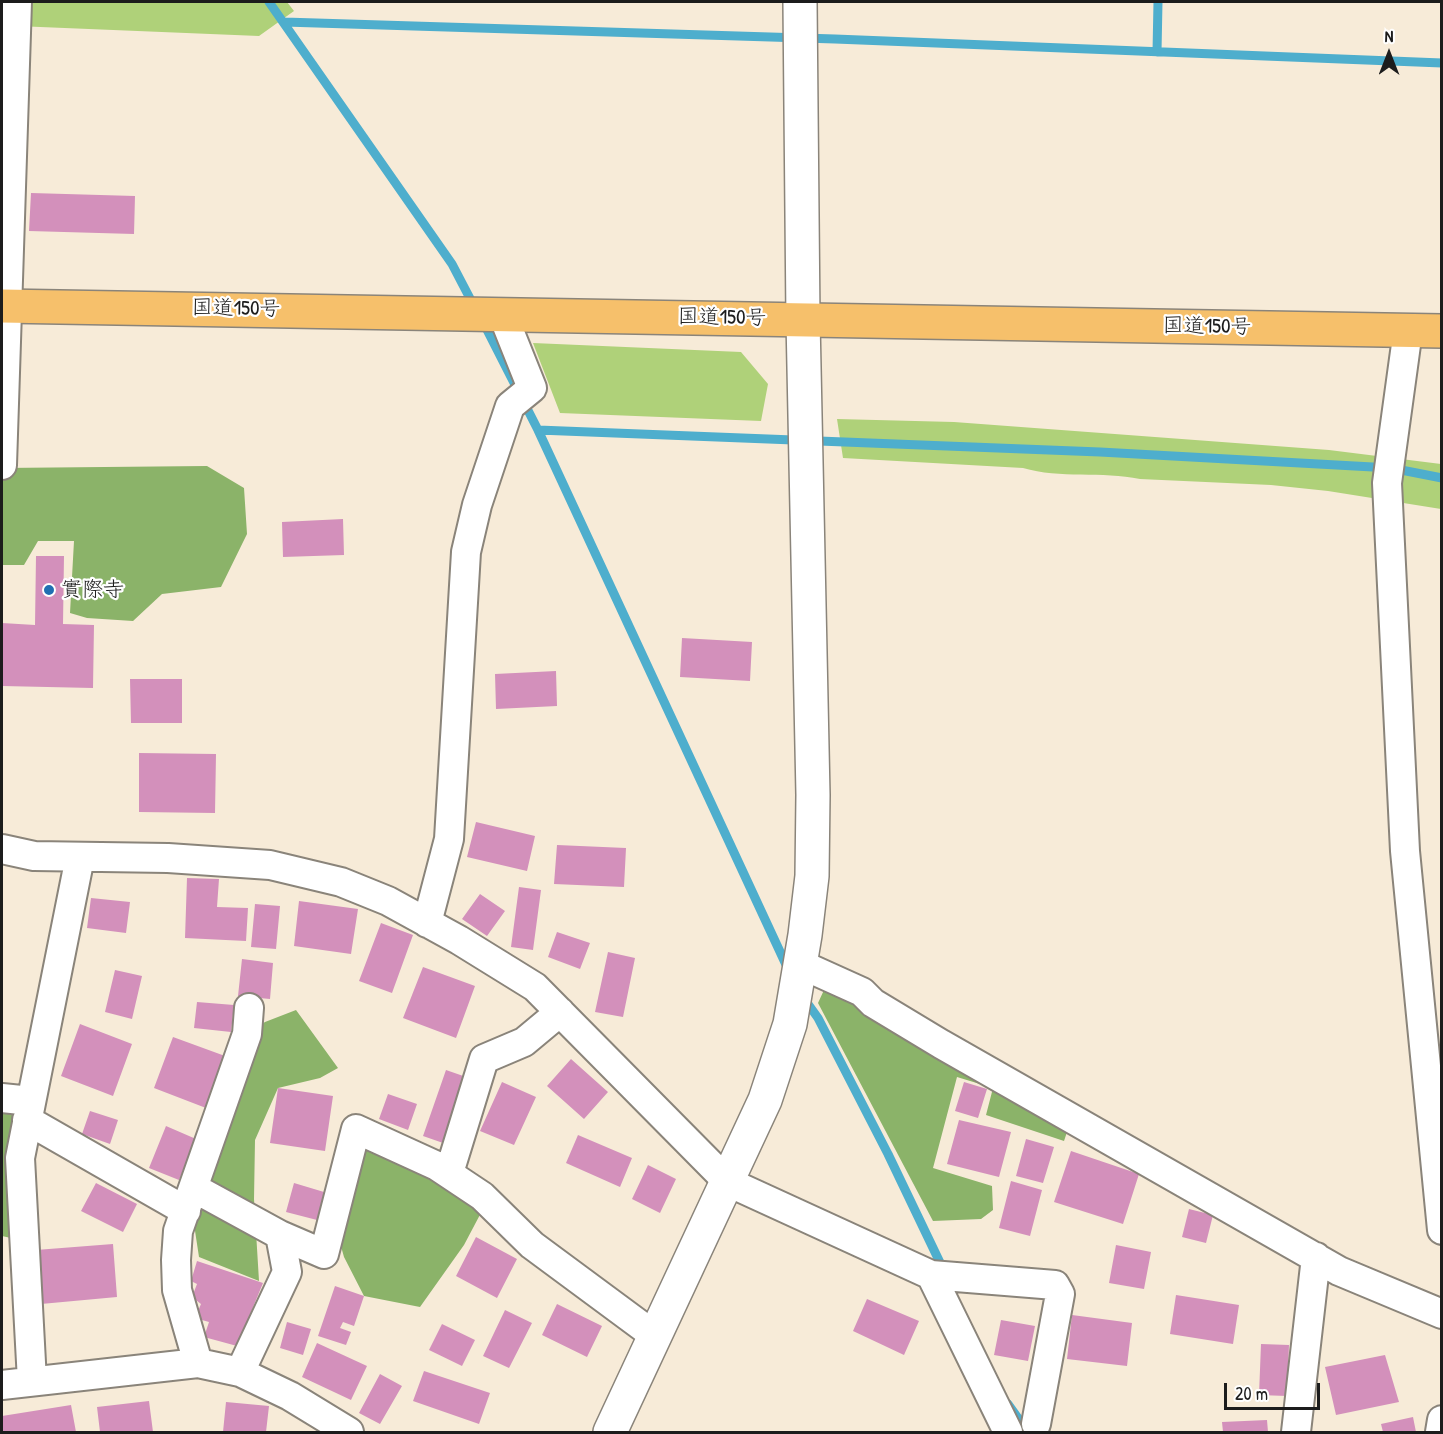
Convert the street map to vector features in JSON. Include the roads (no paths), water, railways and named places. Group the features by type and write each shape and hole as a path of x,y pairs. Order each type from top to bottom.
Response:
{"highway":[{"name":"国道150号","path":"4,306 1442,331"}],"street":[{"path":"2,465 4,306 17,2"},
{"path":"610,1432 765,1100 790,1024 812,876 813,795 803,320 800,2"},
{"path":"427,923 449,839 466,552 477,505 510,406 532,388 502,313"},
{"path":"1408,330 1387,483 1405,851 1442,1230"},
{"path":"2,849 34,856 168,858 270,865 341,882 388,901 536,987 728,1182 931,1275 1055,1285 1060,1294 1037,1430"},
{"path":"32,1381 20,1158 80,857"},
{"path":"800,964 862,992 873,1003 941,1044 1339,1271 1442,1314"},
{"path":"198,1362 177,1290 178,1231 247,1034 249,1008"},
{"path":"449,1173 484,1059 524,1041 560,1012"},
{"path":"2,1098 190,1200 324,1254 356,1129 449,1173 482,1196 532,1245 655,1336"},
{"path":"240,1372 287,1272 280,1235"},
{"path":"1296,1432 1316,1257"},
{"path":"931,1275 1008,1432"},
{"path":"2,1385 198,1362 240,1372 290,1396 349,1432"},
{"path":"1440,1432 1442,1420"}],"waterway":[{"path":"269,2 452,264 475,308"},
{"path":"1157,52 1158,2"},
{"path":"284,22 835,39 1442,63"},
{"path":"483,322 538,430 788,969"},
{"path":"538,430 1100,452 1391,468 1442,478"},
{"path":"803,997 818,1018 888,1154 945,1273"},
{"path":"1008,1404 1028,1432"}],"place":[{"name":"實際寺","path":"49,590"}]}
